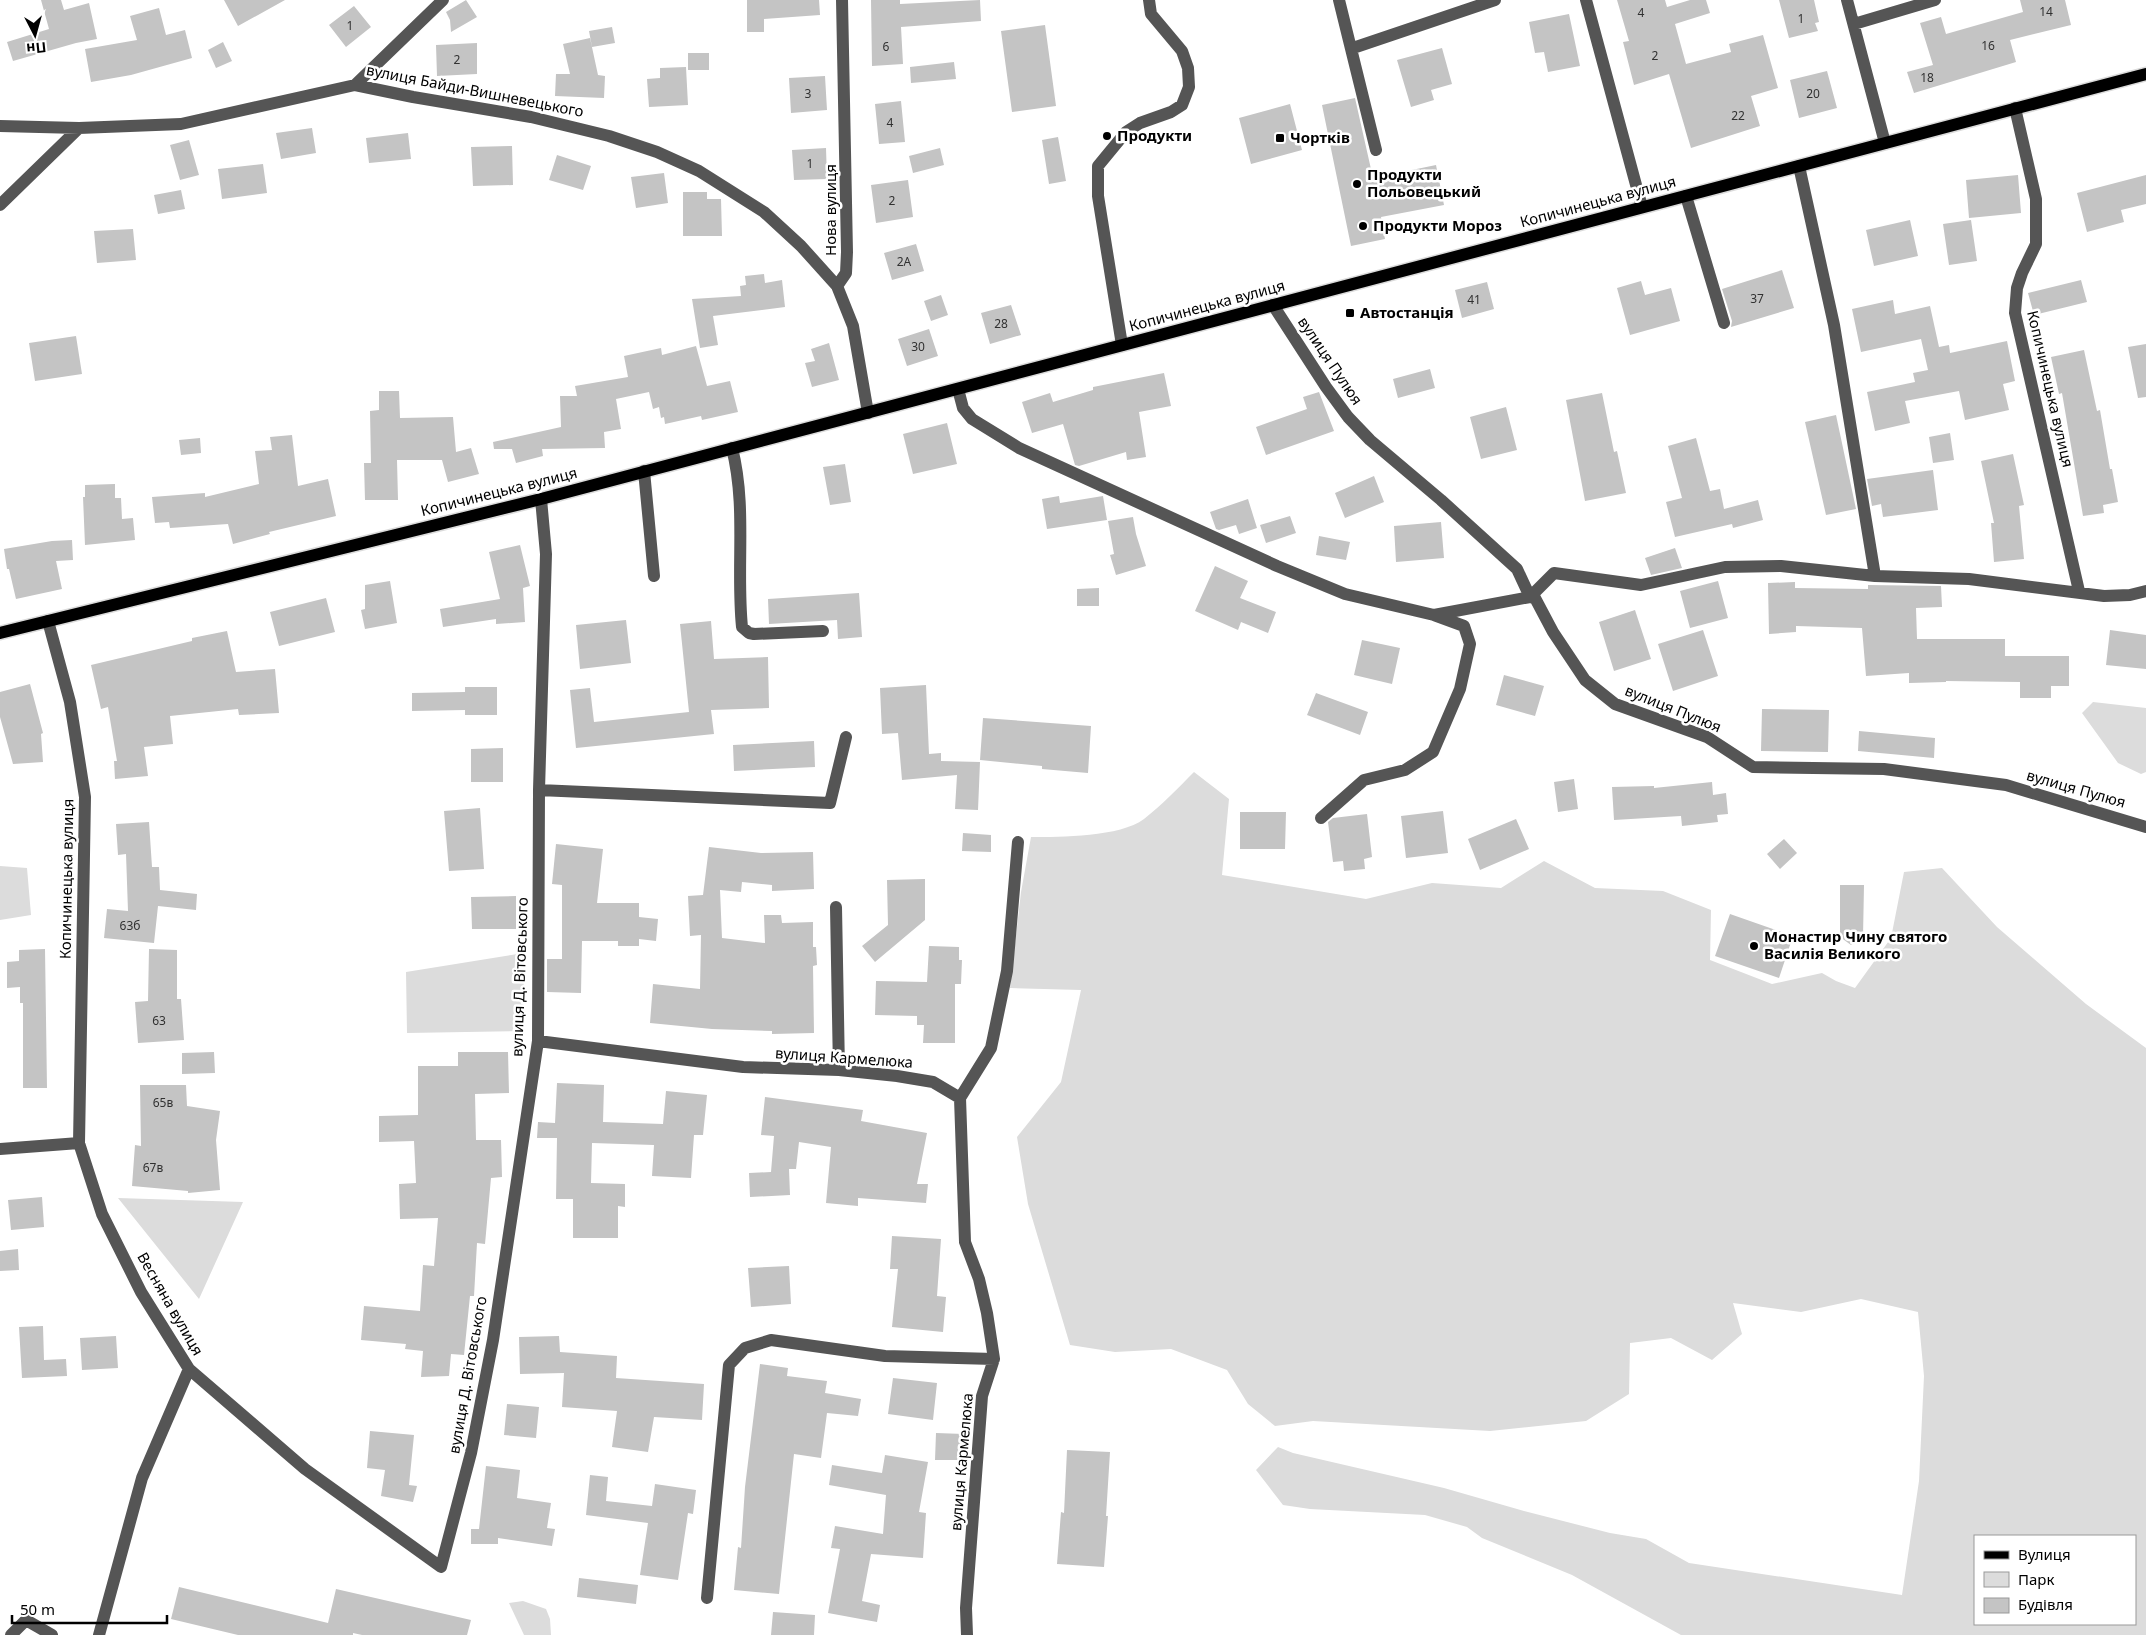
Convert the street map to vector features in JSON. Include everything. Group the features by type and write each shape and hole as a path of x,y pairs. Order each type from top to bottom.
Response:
{"main road":[{"name":"Копичинецька вулиця","path":"0,633 541,499 2146,74"}],"street":[{"path":"355,85 443,0"},
{"name":"Нова вулиця","path":"837,286 846,273 848,252 842,0"},
{"path":"1122,346 1098,196 1098,166 1126,132 1140,123 1171,112 1182,105 1189,87 1188,68 1182,51 1150,14 1148,0"},
{"path":"1340,0 1376,150"},
{"path":"1353,48 1495,0"},
{"path":"1586,0 1642,207"},
{"path":"1847,0 1885,142"},
{"path":"1854,24 1935,0"},
{"name":"вулиця Байди-Вишневецького","path":"0,126 79,128 182,124 355,85 413,98 573,126 626,141 678,161 728,188 764,212 796,240 837,286"},
{"name":"Копичинецька вулиця","path":"2015,108 2036,199 2036,244 2017,288 2015,313 2079,591"},
{"path":"0,205 79,128"},
{"path":"1799,166 1834,325 1875,576"},
{"path":"1686,196 1724,323"},
{"path":"837,286 853,326 868,413"},
{"name":"вулиця Пулюя","path":"1274,305 1326,387 1348,417 1370,440 1441,500 1517,569 1530,597 1535,598 1553,632 1585,680 1615,704 1708,737 1753,767 1884,769 2006,785 2146,826"},
{"path":"958,389 963,408 972,419 1019,448 1277,566 1345,594 1434,615 1464,626 1470,644 1460,689 1433,752 1404,770 1364,780 1321,818"},
{"path":"732,448 738,471 740,496 742,627 749,634 823,630"},
{"path":"644,471 654,576"},
{"name":"вулиця Д. Вітовського","path":"441,1567 471,1454 492,1340 538,1041 540,790 546,554 541,499"},
{"path":"1434,615 1530,597 1554,573 1641,586 1725,567 1781,566 1875,576 1969,579 2079,591 2104,596 2130,595 2146,591"},
{"name":"Копичинецька вулиця","path":"48,621 70,702 85,797 79,1143"},
{"path":"540,790 830,803 846,737"},
{"path":"960,1098 991,1048 1007,971 1018,842"},
{"path":"836,907 839,1070"},
{"name":"вулиця Кармелюка","path":"538,1041 743,1067 839,1070 933,1082 960,1098 964,1242 980,1279 994,1359 982,1396 966,1608 967,1635"},
{"path":"0,1149 79,1143"},
{"name":"Весняна вулиця","path":"79,1143 102,1214 142,1292 189,1370 306,1470 441,1567"},
{"path":"707,1598 730,1365 745,1348 771,1340 885,1356 994,1359"},
{"path":"99,1635 142,1478 189,1370"},
{"path":"12,1635 26,1620 52,1635"}],"green space":[{"path":"2093,702 2146,708 2146,772 2141,774 2118,763 2082,713"},
{"path":"1194,772 1229,799 1222,875 1366,899 1432,883 1501,888 1544,861 1595,888 1663,891 1711,910 1710,960 1772,984 1822,973 1855,988 1891,938 1904,872 1942,868 1997,927 2086,1004 2146,1048 2146,1635 1681,1635 1572,1575 1482,1538 1467,1527 1425,1515 1310,1509 1283,1505 1256,1470 1278,1447 1293,1453 1444,1488 1610,1533 1646,1539 1689,1563 1902,1595 1919,1481 1924,1376 1918,1312 1861,1299 1801,1312 1733,1303 1742,1334 1712,1360 1671,1338 1630,1343 1629,1394 1586,1421 1490,1431 1313,1421 1275,1426 1248,1404 1227,1370 1171,1349 1115,1352 1070,1345 1028,1204 1017,1137 1061,1082 1081,990 1010,988 1021,892 1031,837 1106,833 1133,825 1151,814"},
{"path":"0,866 27,868 31,915 0,920"},
{"path":"524,953 523,1031 407,1033 406,972"},
{"path":"118,1198 243,1202 199,1299"},
{"path":"523,1601 546,1609 550,1619 551,1635 524,1635 509,1603"}],"building":[{"path":"41,0 61,0 64,10 89,3 97,39 13,61 7,42 49,29"},
{"path":"224,0 285,0 238,26"},
{"path":"466,0 477,17 451,32 450,20 446,12"},
{"path":"747,0 819,0 820,15 764,19 764,32 747,32"},
{"path":"871,0 900,0 900,4 980,0 981,21 901,27 903,64 872,66"},
{"path":"1617,0 1665,0 1667,7 1690,0 1706,0 1710,13 1675,24 1686,64 1731,52 1729,44 1763,35 1778,88 1751,96 1760,126 1691,148 1669,74 1634,85 1623,42 1629,41"},
{"path":"1779,0 1814,0 1819,22 1815,23 1818,31 1789,38"},
{"path":"2020,0 2065,0 2071,25 2010,40 2016,62 1914,93 1907,72 1933,65 1920,23 1941,17 1946,34 2023,12"},
{"path":"354,6 371,27 346,47 329,25"},
{"path":"159,8 166,35 185,30 192,58 131,75 91,82 85,49 137,40 130,16"},
{"path":"1569,14 1580,66 1548,72 1544,52 1535,53 1529,22"},
{"path":"1045,25 1056,106 1012,112 1001,31"},
{"path":"612,27 615,43 592,47 589,31"},
{"path":"590,38 598,75 605,76 604,98 555,96 556,74 570,74 563,44"},
{"path":"223,42 232,61 216,68 208,50"},
{"path":"477,43 477,74 437,76 436,45"},
{"path":"1442,48 1452,84 1431,90 1434,100 1411,107 1397,60"},
{"path":"688,53 709,53 709,70 688,70"},
{"path":"954,62 956,79 911,83 910,67"},
{"path":"686,67 688,105 649,107 647,79 660,78 660,68"},
{"path":"1827,71 1837,108 1799,118 1790,80"},
{"path":"825,76 827,110 791,113 789,78"},
{"path":"1355,98 1373,178 1436,165 1444,205 1381,217 1385,239 1351,246 1322,105"},
{"path":"901,101 905,142 879,144 875,104"},
{"path":"1290,104 1302,150 1251,164 1239,118"},
{"path":"312,128 316,153 281,159 276,133"},
{"path":"408,133 411,159 369,163 366,138"},
{"path":"1058,137 1066,181 1049,184 1042,140"},
{"path":"189,140 199,175 180,180 170,145"},
{"path":"512,146 513,185 473,186 471,147"},
{"path":"826,148 827,179 794,180 792,150"},
{"path":"940,148 944,165 913,173 909,156"},
{"path":"557,155 591,166 583,190 549,180"},
{"path":"263,164 267,193 222,199 218,169"},
{"path":"664,173 668,203 636,208 631,177"},
{"path":"2018,175 2021,213 1969,218 1966,180"},
{"path":"2146,175 2146,204 2121,210 2124,222 2087,232 2077,193"},
{"path":"908,180 913,217 876,223 871,185"},
{"path":"181,190 185,209 158,214 154,195"},
{"path":"683,192 707,192 707,199 721,199 722,236 683,236"},
{"path":"1910,220 1918,256 1874,266 1866,230"},
{"path":"1971,220 1977,261 1949,265 1943,224"},
{"path":"133,229 136,260 97,263 94,231"},
{"path":"916,244 924,271 892,280 884,253"},
{"path":"1782,270 1794,308 1731,327 1732,321 1722,289"},
{"path":"764,274 765,283 782,280 785,307 713,316 718,345 700,348 692,299 741,296 740,286 746,285 745,276"},
{"path":"2081,280 2087,302 2034,315 2028,293"},
{"path":"1641,281 1645,295 1671,288 1680,321 1630,335 1617,288"},
{"path":"1487,282 1494,309 1462,318 1455,290"},
{"path":"941,295 948,315 931,321 924,301"},
{"path":"1893,300 1895,314 1930,306 1939,347 1949,345 1950,353 2007,341 2015,381 2003,384 2009,410 1965,420 1959,391 1905,401 1910,423 1875,431 1867,392 1915,382 1913,373 1928,370 1921,339 1861,352 1852,309"},
{"path":"1011,305 1021,335 990,344 981,313"},
{"path":"929,329 938,356 907,366 898,339"},
{"path":"76,336 82,374 35,381 29,343"},
{"path":"829,343 839,380 812,387 805,363 815,361 811,349"},
{"path":"2146,344 2146,397 2138,398 2128,347"},
{"path":"696,346 707,386 730,381 738,412 702,420 701,416 665,424 664,417 661,418 659,407 653,409 649,392 616,399 621,429 604,432 605,448 542,449 543,456 516,463 512,449 494,449 493,442 561,427 560,396 577,396 575,386 628,377 624,356 661,348 662,355"},
{"path":"2084,350 2097,411 2100,410 2110,469 2112,469 2118,502 2103,505 2104,513 2083,516 2062,393 2059,394 2051,357"},
{"path":"1430,369 1435,388 1398,398 1393,379"},
{"path":"1164,373 1171,406 1139,412 1146,457 1127,460 1126,452 1079,466 1075,465 1063,424 1032,433 1022,402 1050,393 1053,402 1093,390 1093,387"},
{"path":"379,391 399,391 400,418 453,417 456,452 471,448 479,474 448,482 442,460 397,460 398,500 365,500 364,463 371,463 370,411 379,410"},
{"path":"1319,392 1334,431 1266,455 1256,427 1307,409 1303,397"},
{"path":"1602,393 1614,452 1617,451 1626,493 1585,501 1566,400"},
{"path":"1506,407 1517,450 1481,459 1470,417"},
{"path":"1836,415 1856,509 1826,515 1805,422"},
{"path":"947,423 957,464 913,474 903,434"},
{"path":"1950,433 1954,460 1933,463 1929,437"},
{"path":"292,435 298,486 328,479 336,516 269,532 270,534 233,544 228,524 170,528 169,522 155,523 152,497 205,493 205,497 259,484 255,451 272,450 270,437"},
{"path":"200,438 201,453 181,455 179,440"},
{"path":"1696,438 1710,491 1720,489 1724,509 1758,500 1763,520 1733,528 1732,524 1675,537 1666,502 1682,498 1668,446"},
{"path":"2013,454 2024,505 2019,506 2024,559 1994,562 1991,523 1994,523 1981,461"},
{"path":"845,464 851,502 830,505 823,467"},
{"path":"1933,470 1938,510 1883,517 1881,504 1872,506 1867,479"},
{"path":"1374,476 1384,502 1345,518 1335,493"},
{"path":"115,484 115,498 121,498 122,519 133,518 135,540 85,545 83,497 85,497 85,485"},
{"path":"1059,496 1060,503 1103,496 1107,520 1047,529 1042,499"},
{"path":"1248,499 1257,528 1239,534 1236,525 1219,530 1216,529 1210,512"},
{"path":"1290,516 1296,533 1266,543 1260,525"},
{"path":"1133,517 1146,566 1116,575 1110,555 1114,554 1108,521"},
{"path":"1441,522 1444,558 1396,562 1394,526"},
{"path":"1319,536 1350,542 1346,560 1316,555"},
{"path":"72,540 73,560 56,561 62,589 16,599 9,569 7,569 4,549 52,541"},
{"path":"520,545 530,586 523,588 525,622 496,624 496,619 443,627 440,609 500,599 489,552"},
{"path":"1675,548 1682,568 1651,575 1645,558"},
{"path":"1215,566 1248,581 1240,598 1276,612 1268,633 1241,622 1238,630 1195,611"},
{"path":"390,581 397,623 365,629 361,610 365,609 365,585"},
{"path":"1718,581 1728,618 1690,628 1680,591"},
{"path":"1795,582 1795,588 1868,589 1868,585 1941,586 1942,607 1916,608 1917,639 2005,639 2005,656 2069,656 2069,686 2051,686 2051,698 2020,698 2020,682 1946,681 1909,683 1909,673 1866,676 1862,628 1796,626 1796,632 1769,634 1768,583"},
{"path":"1099,588 1099,606 1077,606 1077,589"},
{"path":"859,593 862,637 838,639 837,620 769,624 768,599"},
{"path":"326,598 335,632 279,646 270,612"},
{"path":"1635,610 1651,659 1614,671 1599,622"},
{"path":"626,620 631,663 580,669 576,625"},
{"path":"711,621 714,659 768,657 769,708 711,710 714,734 576,748 570,690 590,688 594,722 689,712 680,624"},
{"path":"1703,630 1718,676 1673,691 1658,644"},
{"path":"2110,630 2146,635 2146,669 2106,665"},
{"path":"227,631 236,672 275,669 279,713 239,715 238,709 170,716 173,744 144,747 148,776 115,779 114,761 117,761 108,707 101,709 91,665 192,641 192,638"},
{"path":"1362,640 1400,648 1392,684 1354,675"},
{"path":"1504,675 1544,686 1535,716 1496,705"},
{"path":"30,684 43,733 41,734 43,762 13,764 0,717 0,692"},
{"path":"926,685 929,754 941,753 941,761 980,762 978,810 955,809 957,775 902,780 898,733 882,734 880,688"},
{"path":"465,687 497,687 497,715 465,715 465,710 412,711 412,693 465,692"},
{"path":"1316,693 1368,712 1360,735 1307,715"},
{"path":"1762,709 1829,710 1828,752 1761,751"},
{"path":"983,718 1091,726 1088,773 1042,769 1042,766 980,760"},
{"path":"1859,731 1935,738 1934,758 1858,751"},
{"path":"814,741 815,767 734,771 733,745"},
{"path":"503,748 503,782 471,782 471,749"},
{"path":"1574,779 1578,809 1558,812 1554,782"},
{"path":"1712,782 1713,795 1726,793 1728,814 1717,815 1718,822 1682,826 1681,816 1614,820 1612,787 1654,786 1654,788"},
{"path":"480,808 484,869 449,871 444,811"},
{"path":"1443,811 1448,853 1406,858 1401,816"},
{"path":"1240,812 1286,812 1285,849 1240,849"},
{"path":"1367,814 1372,857 1364,859 1365,869 1344,871 1343,861 1333,862 1328,822 1333,818"},
{"path":"1516,819 1529,849 1480,870 1468,839"},
{"path":"149,822 152,867 159,867 160,890 197,894 196,910 158,906 154,943 104,938 107,909 128,911 126,854 118,855 116,824"},
{"path":"963,833 991,835 991,852 962,851"},
{"path":"1784,839 1797,853 1780,869 1767,854"},
{"path":"556,844 603,849 597,903 639,903 639,917 658,919 656,941 639,939 639,946 618,946 618,941 582,941 581,993 547,992 547,959 562,959 562,885 552,884"},
{"path":"709,847 761,853 813,852 814,889 772,891 772,885 742,882 741,892 720,890 722,938 765,943 764,915 781,915 782,923 813,922 813,947 816,947 817,965 813,966 814,1033 772,1034 772,1031 712,1029 650,1023 653,984 700,989 701,935 690,936 688,896 703,895"},
{"path":"925,879 925,920 875,962 862,946 888,925 887,880"},
{"path":"1840,885 1864,885 1863,937 1851,945 1840,937"},
{"path":"516,896 516,929 472,929 471,897"},
{"name":"Монастир Чину святого Василія Великого","path":"1730,914 1793,936 1779,978 1715,956"},
{"path":"929,946 959,947 959,960 962,960 961,984 955,984 955,1043 923,1043 924,1025 917,1025 917,1016 875,1015 876,981 927,982"},
{"path":"45,949 47,1088 23,1088 23,1003 20,1003 20,987 7,988 7,962 19,961 19,950"},
{"path":"149,949 177,950 177,999 181,999 184,1040 138,1043 135,1002 148,1001"},
{"path":"214,1052 215,1073 182,1074 182,1053"},
{"path":"458,1052 508,1052 509,1093 475,1094 476,1140 501,1140 502,1177 491,1178 485,1244 477,1243 474,1296 470,1296 464,1355 451,1354 449,1376 421,1377 423,1351 405,1349 406,1344 361,1340 364,1306 420,1311 423,1265 434,1266 438,1218 400,1219 399,1184 416,1183 414,1141 379,1142 379,1116 418,1115 418,1066 458,1066"},
{"path":"557,1083 604,1085 603,1122 663,1124 666,1091 707,1095 703,1135 694,1135 691,1178 652,1176 654,1145 592,1143 591,1183 625,1184 625,1207 618,1206 618,1238 573,1238 573,1199 556,1199 557,1138 537,1138 538,1122 555,1123"},
{"path":"140,1085 186,1085 187,1106 220,1111 216,1140 220,1190 188,1193 188,1191 132,1186 135,1145 141,1146"},
{"path":"765,1097 863,1110 861,1121 927,1133 917,1184 928,1184 926,1203 858,1198 858,1206 826,1203 831,1147 799,1142 796,1169 789,1169 790,1195 750,1197 749,1173 771,1172 774,1136 761,1135"},
{"path":"42,1197 44,1227 11,1230 8,1200"},
{"path":"892,1236 941,1239 937,1296 946,1297 943,1332 892,1327 898,1269 890,1269"},
{"path":"18,1249 19,1270 0,1271 0,1251"},
{"path":"789,1266 791,1304 751,1307 748,1268"},
{"path":"43,1326 44,1360 66,1359 67,1376 22,1378 19,1327"},
{"path":"116,1336 118,1368 82,1370 80,1338"},
{"path":"559,1336 560,1352 617,1356 616,1378 704,1384 702,1420 654,1417 648,1452 612,1447 617,1411 562,1407 564,1373 520,1374 519,1337"},
{"path":"760,1364 788,1368 787,1376 827,1381 825,1393 861,1399 858,1416 827,1413 821,1458 794,1454 779,1594 734,1590 738,1547 741,1548 745,1487"},
{"path":"893,1378 937,1383 933,1420 888,1414"},
{"path":"507,1404 539,1407 536,1438 504,1435"},
{"path":"370,1431 414,1435 409,1485 417,1486 413,1502 381,1496 385,1470 367,1468"},
{"path":"936,1433 964,1434 964,1460 935,1460"},
{"path":"1067,1450 1110,1452 1104,1567 1057,1564 1061,1512 1064,1513"},
{"path":"885,1455 928,1462 919,1512 926,1513 923,1558 871,1554 862,1601 880,1605 877,1622 828,1613 840,1549 831,1548 835,1526 883,1534 886,1495 829,1485 832,1465 882,1473"},
{"path":"486,1466 520,1470 517,1498 551,1503 547,1528 555,1529 552,1546 498,1538 498,1544 471,1544 471,1529 479,1529"},
{"path":"590,1475 608,1477 606,1501 652,1506 655,1484 696,1490 693,1514 688,1513 678,1580 640,1575 648,1523 586,1515"},
{"path":"579,1578 638,1585 636,1604 577,1597"},
{"path":"179,1587 328,1623 336,1589 471,1620 467,1635 362,1635 353,1633 353,1635 238,1635 171,1619"},
{"path":"773,1612 815,1615 814,1635 771,1635"}],"place":[{"name":"Продукти","path":"1107,136"},
{"name":"Чортків","path":"1280,138"},
{"name":"Продукти Польовецький","path":"1357,184"},
{"name":"Продукти Мороз","path":"1363,226"},
{"name":"Автостанція","path":"1350,313"},
{"name":"Монастир Чину святого Василія Великого","path":"1754,946"}]}
